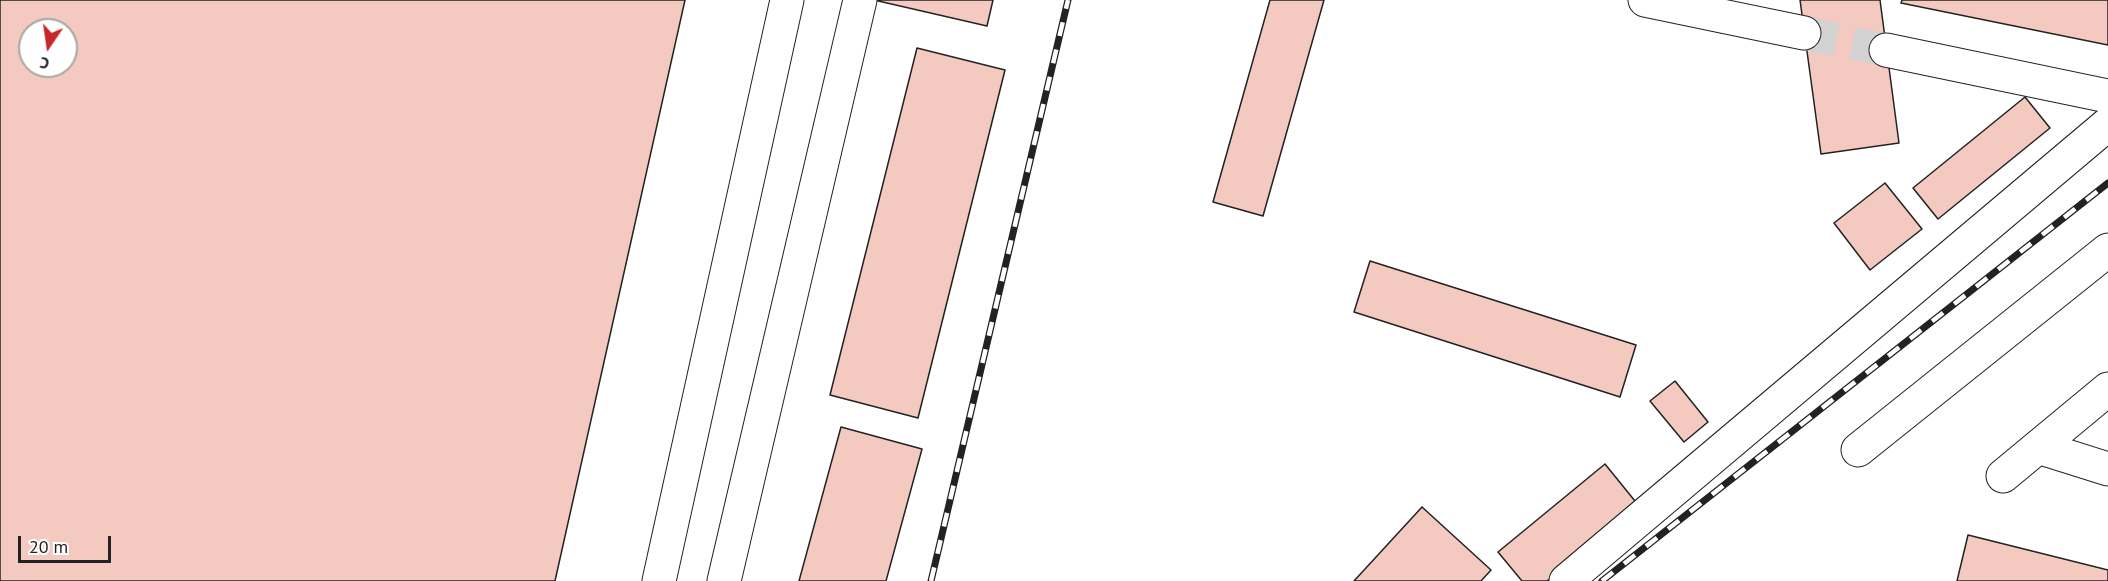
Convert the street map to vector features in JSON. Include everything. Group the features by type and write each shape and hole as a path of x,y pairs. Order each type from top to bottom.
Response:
{"lane":[{"path":"658,581 787,0"},
{"path":"724,581 860,0"},
{"path":"1645,0 1804,33"},
{"path":"1886,50 2108,96"},
{"path":"1566,581 2105,132"},
{"path":"1858,450 2108,250"},
{"path":"2003,476 2108,388"},
{"path":"2038,447 2108,469"}],"building":[{"path":"0,0 685,0 555,581 0,581"},
{"path":"874,0 993,0 987,26"},
{"path":"1270,0 1324,0 1263,216 1213,202"},
{"path":"1800,0 1880,0 1899,143 1821,154"},
{"path":"1902,0 2108,0 2108,45 1901,3"},
{"path":"917,48 1005,70 918,418 830,395"},
{"path":"2025,97 2050,128 1938,219 1913,188"},
{"path":"1885,183 1922,229 1870,270 1834,223"},
{"path":"1370,261 1636,345 1620,397 1354,312"},
{"path":"1675,381 1708,422 1684,442 1650,401"},
{"path":"841,427 922,449 886,581 799,581"},
{"path":"1605,464 1639,506 1547,581 1522,581 1498,552"},
{"path":"1422,507 1491,570 1481,581 1354,581"},
{"path":"1968,535 2108,570 2108,581 1957,581"}],"tunnel":[{"path":"1804,33 1886,50"}],"railway":[{"path":"931,581 1068,0"},
{"path":"1602,581 2108,183"}]}
